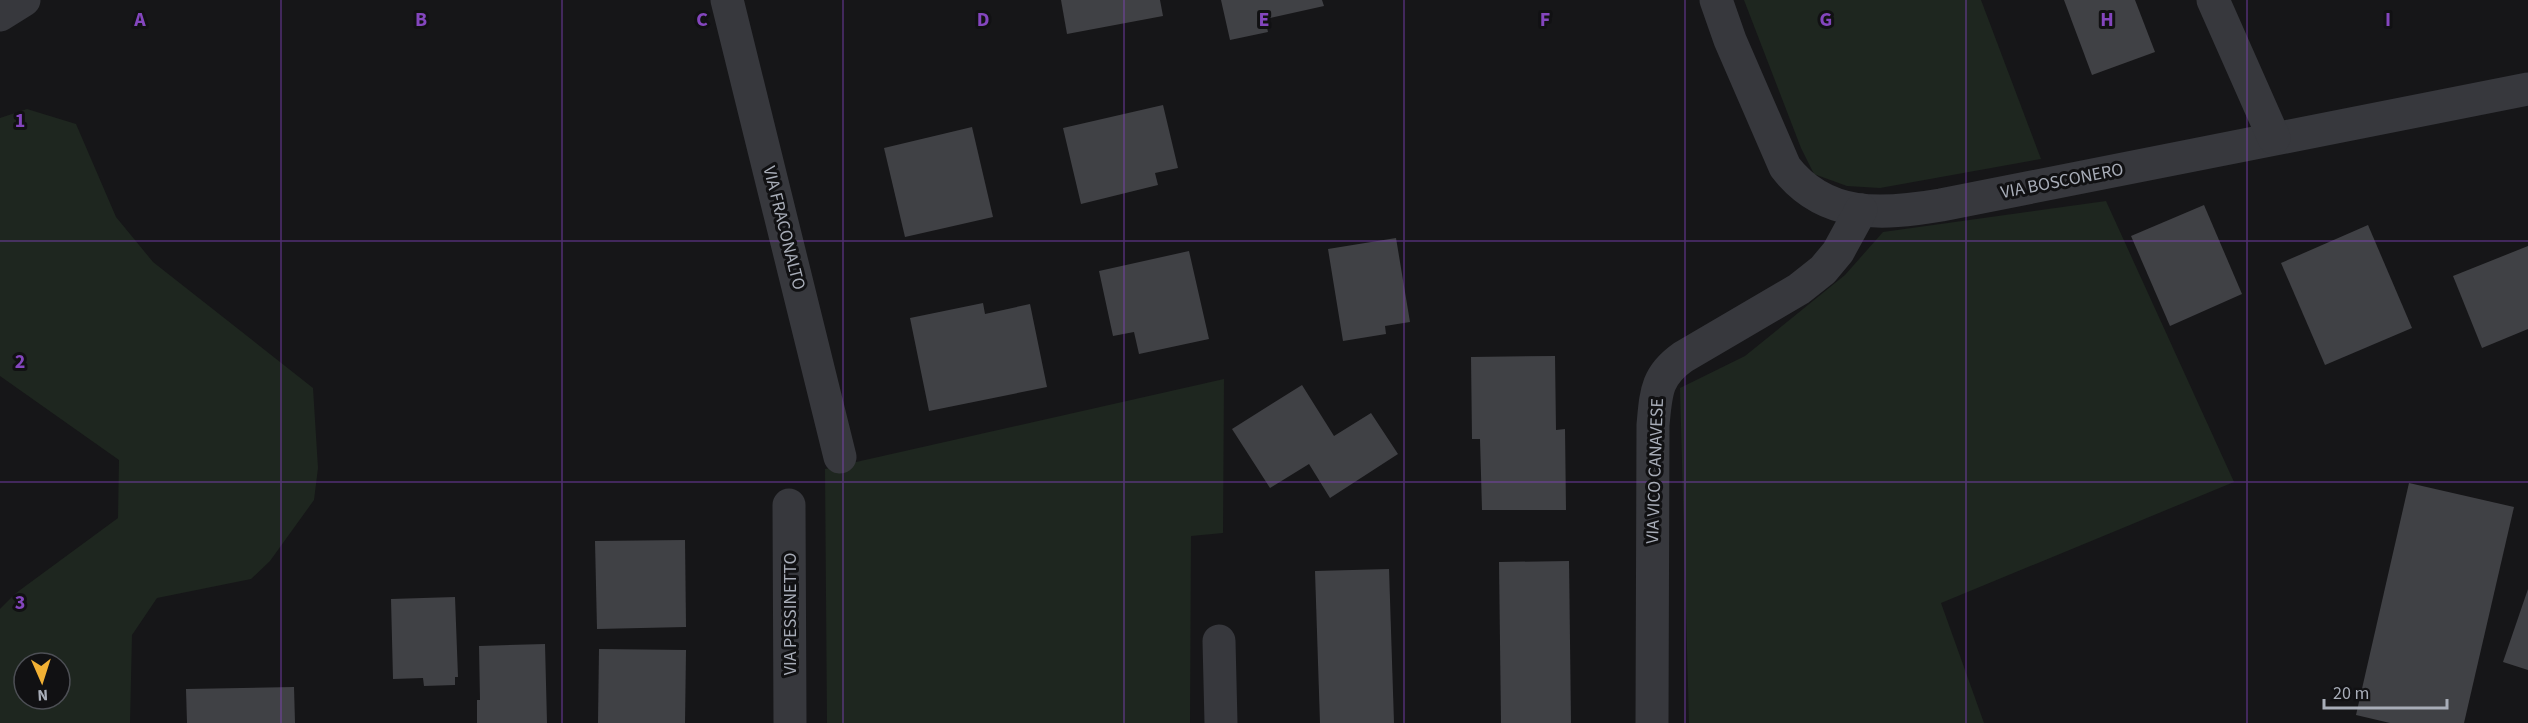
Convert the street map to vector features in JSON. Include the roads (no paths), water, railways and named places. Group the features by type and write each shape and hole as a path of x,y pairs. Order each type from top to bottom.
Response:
{"street":[{"path":"0,15 24,0"},
{"name":"VIA FRACONALTO","path":"727,0 840,457"},
{"name":"VIA BOSCONERO","path":"1716,0 1752,94 1785,167 1796,181 1819,199 1861,210 1910,210 1941,205 2528,89"},
{"path":"2213,0 2274,138"},
{"name":"VIA VICO CANAVESE","path":"1652,723 1653,425 1655,397 1660,383 1668,368 1683,357 1799,290 1823,270 1838,252 1861,210"},
{"name":"VIA PESSINETTO","path":"789,505 790,723"},
{"path":"1219,641 1221,723"}]}
